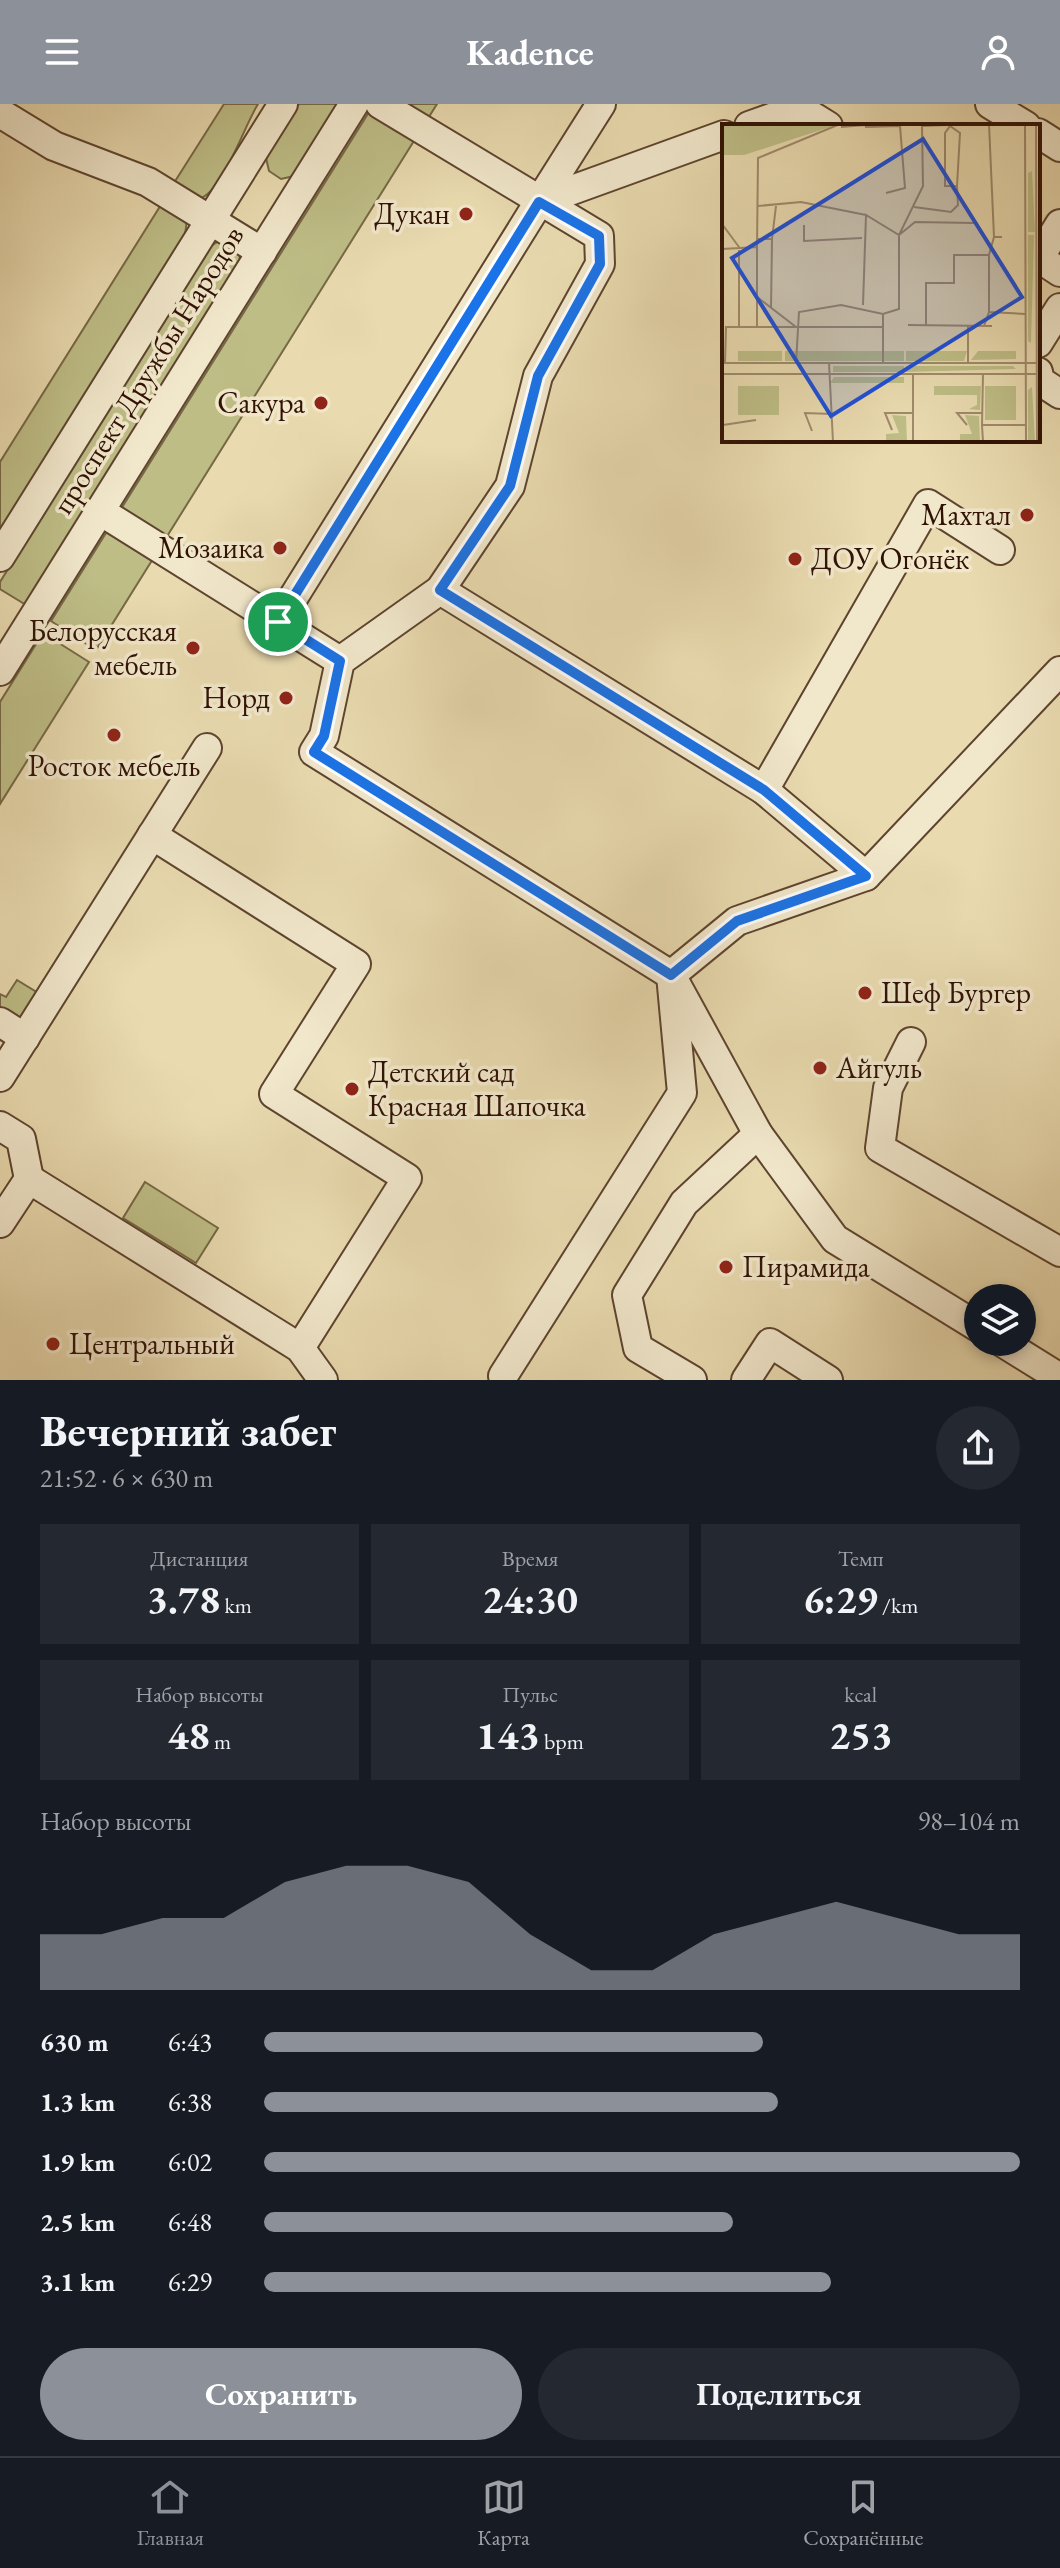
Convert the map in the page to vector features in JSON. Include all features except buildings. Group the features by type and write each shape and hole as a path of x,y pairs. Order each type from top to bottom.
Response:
{"street":[{"name":"проспект Дружбы Народов","path":"0,557 283,104"},
{"name":"проспект Дружбы Народов","path":"0,671 354,104"},
{"path":"380,104 599,236 600,264 538,376 510,486 440,590 340,661 324,736 314,752 671,975 758,1134 835,1239 964,1318"},
{"path":"278,622 601,104"},
{"path":"990,104 1023,124"},
{"path":"754,124 796,106 825,124"},
{"path":"9,112 54,146 148,182 262,252"},
{"path":"1040,134 1060,147"},
{"path":"539,202 717,144"},
{"path":"1040,255 1060,224"},
{"path":"1040,259 1060,272"},
{"path":"1040,340 1060,308"},
{"path":"1040,381 1060,394"},
{"path":"764,790 928,504 1000,550"},
{"path":"100,511 340,661"},
{"path":"440,590 764,790 866,876"},
{"path":"671,975 737,921 866,876 1060,671"},
{"path":"0,1077 207,748"},
{"path":"152,835 356,964 274,1094 407,1178 300,1348"},
{"path":"503,1376 682,1093 671,975"},
{"path":"0,1022 25,1038"},
{"path":"911,1042 888,1088 880,1148 1060,1252"},
{"path":"0,1126 21,1139 29,1179 0,1223"},
{"path":"692,1380 638,1348 627,1295 684,1203 758,1134"},
{"path":"29,1179 300,1348 323,1380"},
{"path":"746,1380 770,1343 828,1380"},
{"path":"1025,1356 1060,1378"}],"shaded area":[{"path":"224,104 258,104 225,172 208,194 199,199 172,186"},
{"path":"299,104 339,104 294,176 281,179 269,171 266,158"},
{"path":"374,104 437,104 96,650 51,621"},
{"path":"164,200 187,219 185,235 0,532 0,462"},
{"path":"221,240 239,252 240,261 26,605 0,589 0,582 209,247"},
{"path":"43,633 89,662 0,804 0,702"},
{"path":"17,980 43,996 19,1020 0,1012 0,994 6,997"},
{"path":"145,1182 218,1228 196,1263 123,1218"}],"place":[{"name":"Дукан","path":"466,214"},
{"name":"Сакура","path":"321,403"},
{"name":"Махтал","path":"1027,515"},
{"name":"Мозаика","path":"280,548"},
{"name":"ДОУ Огонёк","path":"795,559"},
{"name":"Белорусская мебель","path":"193,648"},
{"name":"Норд","path":"286,698"},
{"name":"Росток мебель","path":"114,735"},
{"name":"Шеф Бургер","path":"865,993"},
{"name":"Айгуль","path":"820,1068"},
{"name":"Детский сад Красная Шапочка","path":"352,1089"},
{"name":"Пирамида","path":"726,1267"},
{"name":"Центральный","path":"53,1344"}],"route":[{"path":"539,202 599,236 600,264 538,376 510,486 440,590 764,790 866,876 737,921 671,975 314,752 324,736 340,661 278,622 539,202"}]}
